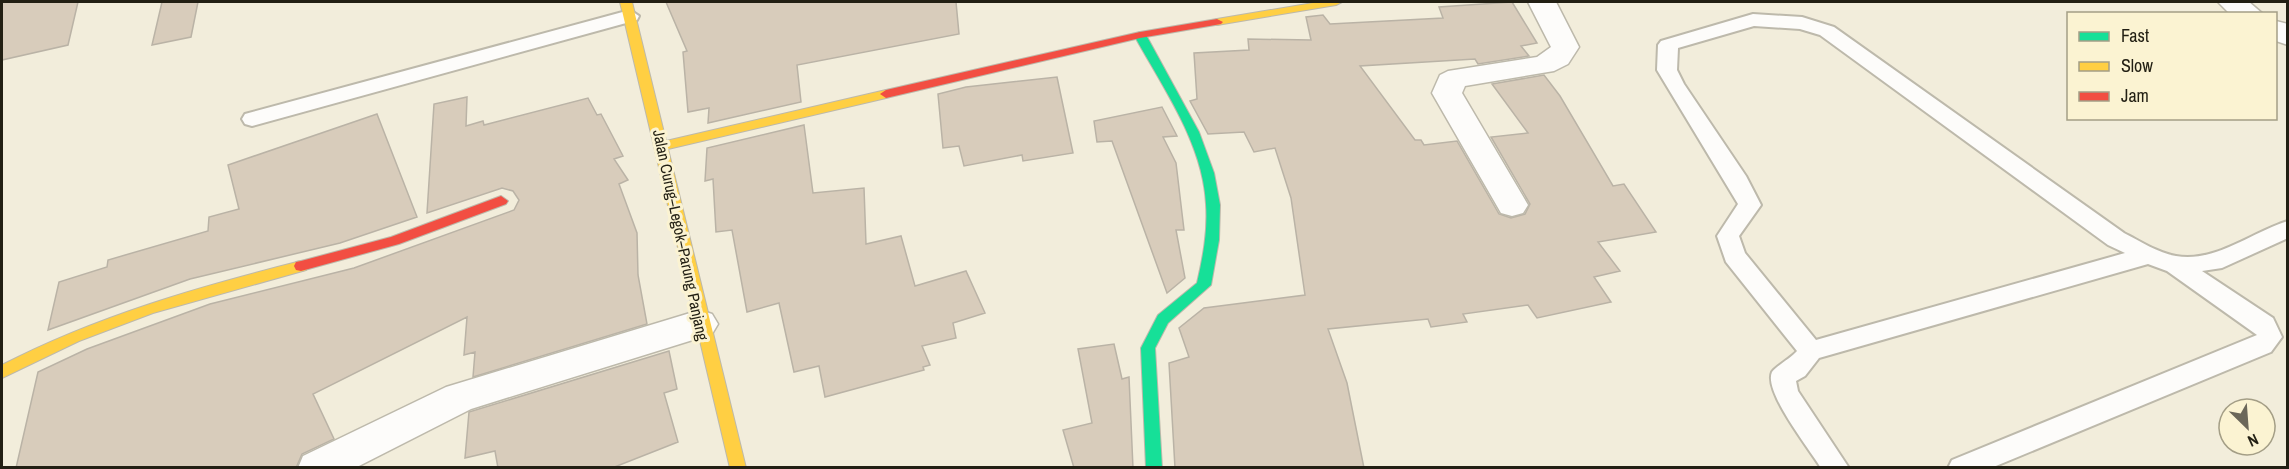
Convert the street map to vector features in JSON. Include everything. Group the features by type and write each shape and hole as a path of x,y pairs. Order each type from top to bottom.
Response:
{"street":[{"path":"662,146 1140,35 1336,2"},
{"path":"1512,206 1447,93 1450,82 1458,78 1544,65 1558,58 1565,47 1542,2"},
{"path":"2231,2 2247,12"},
{"name":"Jalan Curug–Legok–Parung Panjang","path":"628,9 662,146 700,324 738,468"},
{"path":"1140,35 1198,151 1212,192 1212,217 1204,285 1160,318 1151,334 1148,348 1154,468"},
{"path":"2,372 73,337 203,290 362,251 501,201"},
{"path":"317,468 459,398 700,324"}],"lane":[{"path":"252,119 628,9"},
{"path":"1811,351 1734,256 1728,236 1736,221 1750,205 1738,181 1674,85 1667,70 1668,45 1753,21 1802,24 1827,31 2116,240 2175,265 2264,324 2270,337 2262,345 1961,468"},
{"path":"2175,265 2214,262 2288,229"},
{"path":"1836,468 1786,393 1783,376 1796,369 1811,351 2149,255"}],"building":[{"path":"2,2 78,2 68,45 2,60"},
{"path":"162,2 198,2 191,37 152,45"},
{"path":"666,2 956,2 959,34 797,65 801,102 708,123 709,108 688,112 683,52 687,51"},
{"path":"1512,2 1537,43 1521,46 1529,56 1478,64 1475,59 1360,66 1415,140 1421,140 1424,145 1457,141 1499,214 1511,218 1525,214 1530,204 1491,137 1528,133 1492,84 1544,75 1560,96 1613,186 1624,184 1656,232 1598,242 1620,271 1594,277 1611,302 1537,318 1528,305 1463,314 1467,322 1431,327 1428,319 1328,329 1347,383 1364,468 1175,468 1169,363 1189,357 1179,328 1204,308 1305,295 1291,198 1275,148 1254,152 1244,132 1208,134 1190,101 1197,99 1194,53 1249,50 1248,39 1311,40 1306,17 1323,15 1330,24 1443,18 1439,7"},
{"path":"1057,77 1073,153 1023,161 1022,155 964,166 959,146 943,148 938,94 966,87"},
{"path":"467,97 466,126 483,121 484,125 588,98 597,115 601,114 623,156 614,159 628,180 619,184 637,233 638,275 647,324 473,377 475,352 464,355 467,317 313,394 334,439 302,454 296,468 16,468 38,372 87,349 210,304 354,268 514,210 519,200 513,191 502,188 427,213 434,104"},
{"path":"1162,107 1177,136 1163,137 1176,163 1184,230 1176,230 1185,278 1167,293 1112,141 1097,142 1094,121"},
{"path":"377,114 417,217 340,243 190,279 48,330 59,282 107,267 108,260 208,231 209,217 239,209 228,165"},
{"path":"804,125 813,193 864,188 866,244 901,236 915,286 966,271 985,313 953,323 956,338 922,346 930,365 923,367 924,370 825,397 819,366 794,372 779,303 747,312 732,230 716,232 713,179 705,181 707,148"},
{"path":"1114,344 1122,379 1129,377 1133,468 1074,468 1063,430 1092,423 1078,349"},
{"path":"669,351 677,389 664,393 678,442 612,468 498,468 495,451 465,458 469,412"}],"traffic: fast":[{"path":"1140,35 1193,132 1208,173 1213,205 1212,240 1204,285 1163,319 1148,348 1154,468"}],"traffic: slow":[{"path":"626,2 738,468"},
{"path":"1217,22 1336,2"},
{"path":"662,146 886,94"},
{"path":"2,372 111,322 186,297 301,266"}],"traffic: jam":[{"path":"886,94 1140,35 1217,22"},
{"path":"301,266 394,241 501,201"}]}
